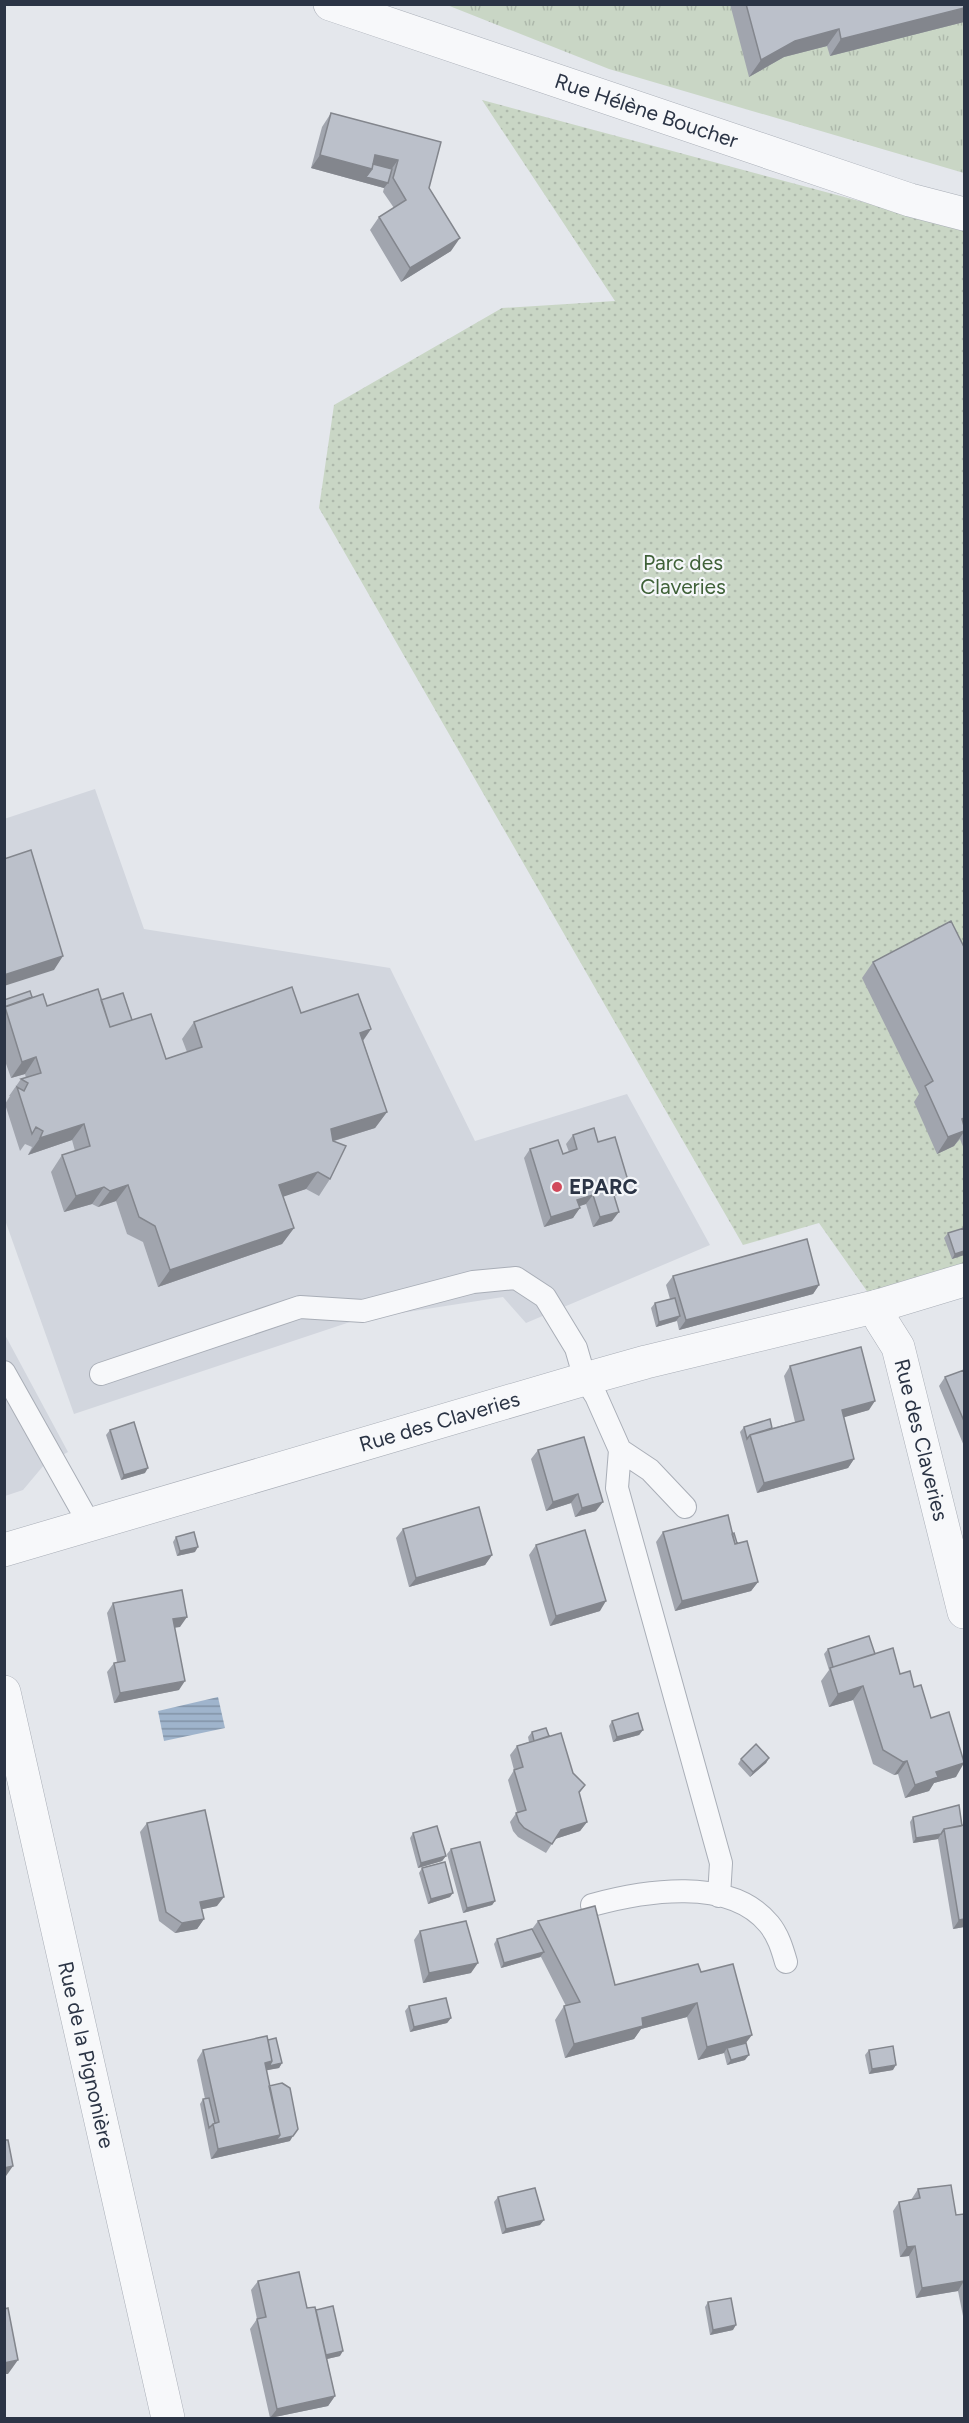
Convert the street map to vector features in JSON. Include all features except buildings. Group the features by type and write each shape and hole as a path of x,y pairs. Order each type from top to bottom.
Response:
{"street":[{"name":"Rue Hélène Boucher","path":"330,4 910,200 964,214"},
{"name":"Rue des Claveries","path":"4,1550 585,1379 878,1306 964,1280"},
{"name":"Rue des Claveries","path":"878,1306 881,1320 898,1347 964,1612"},
{"name":"Rue de la Pignonière","path":"4,1692 168,2418"}],"lane":[{"path":"102,1374 300,1307 363,1311 473,1282 516,1278 545,1297 576,1348 585,1379 596,1396 620,1450 617,1488 721,1863 719,1896"},
{"path":"4,1372 90,1525"},
{"path":"620,1450 650,1470 685,1507"},
{"path":"592,1905 654,1892 685,1892 736,1900 753,1909 769,1923 780,1941 786,1962"}],"shaded area":[{"name":"EPARC","path":"95,789 144,929 390,968 475,1141 627,1094 710,1245 526,1323 503,1297 356,1320 74,1414 5,1220 4,819"},
{"path":"4,1333 68,1452 44,1465 23,1490 5,1496"}],"green space":[{"path":"447,5 964,5 964,173 609,69"},
{"name":"Parc des Claveries","path":"482,100 964,229 964,1268 869,1294 819,1223 743,1245 319,508 334,405 502,308 615,301"}],"water":[{"path":"218,1697 225,1728 164,1741 158,1711"}],"place":[{"name":"EPARC","path":"557,1187"}]}
